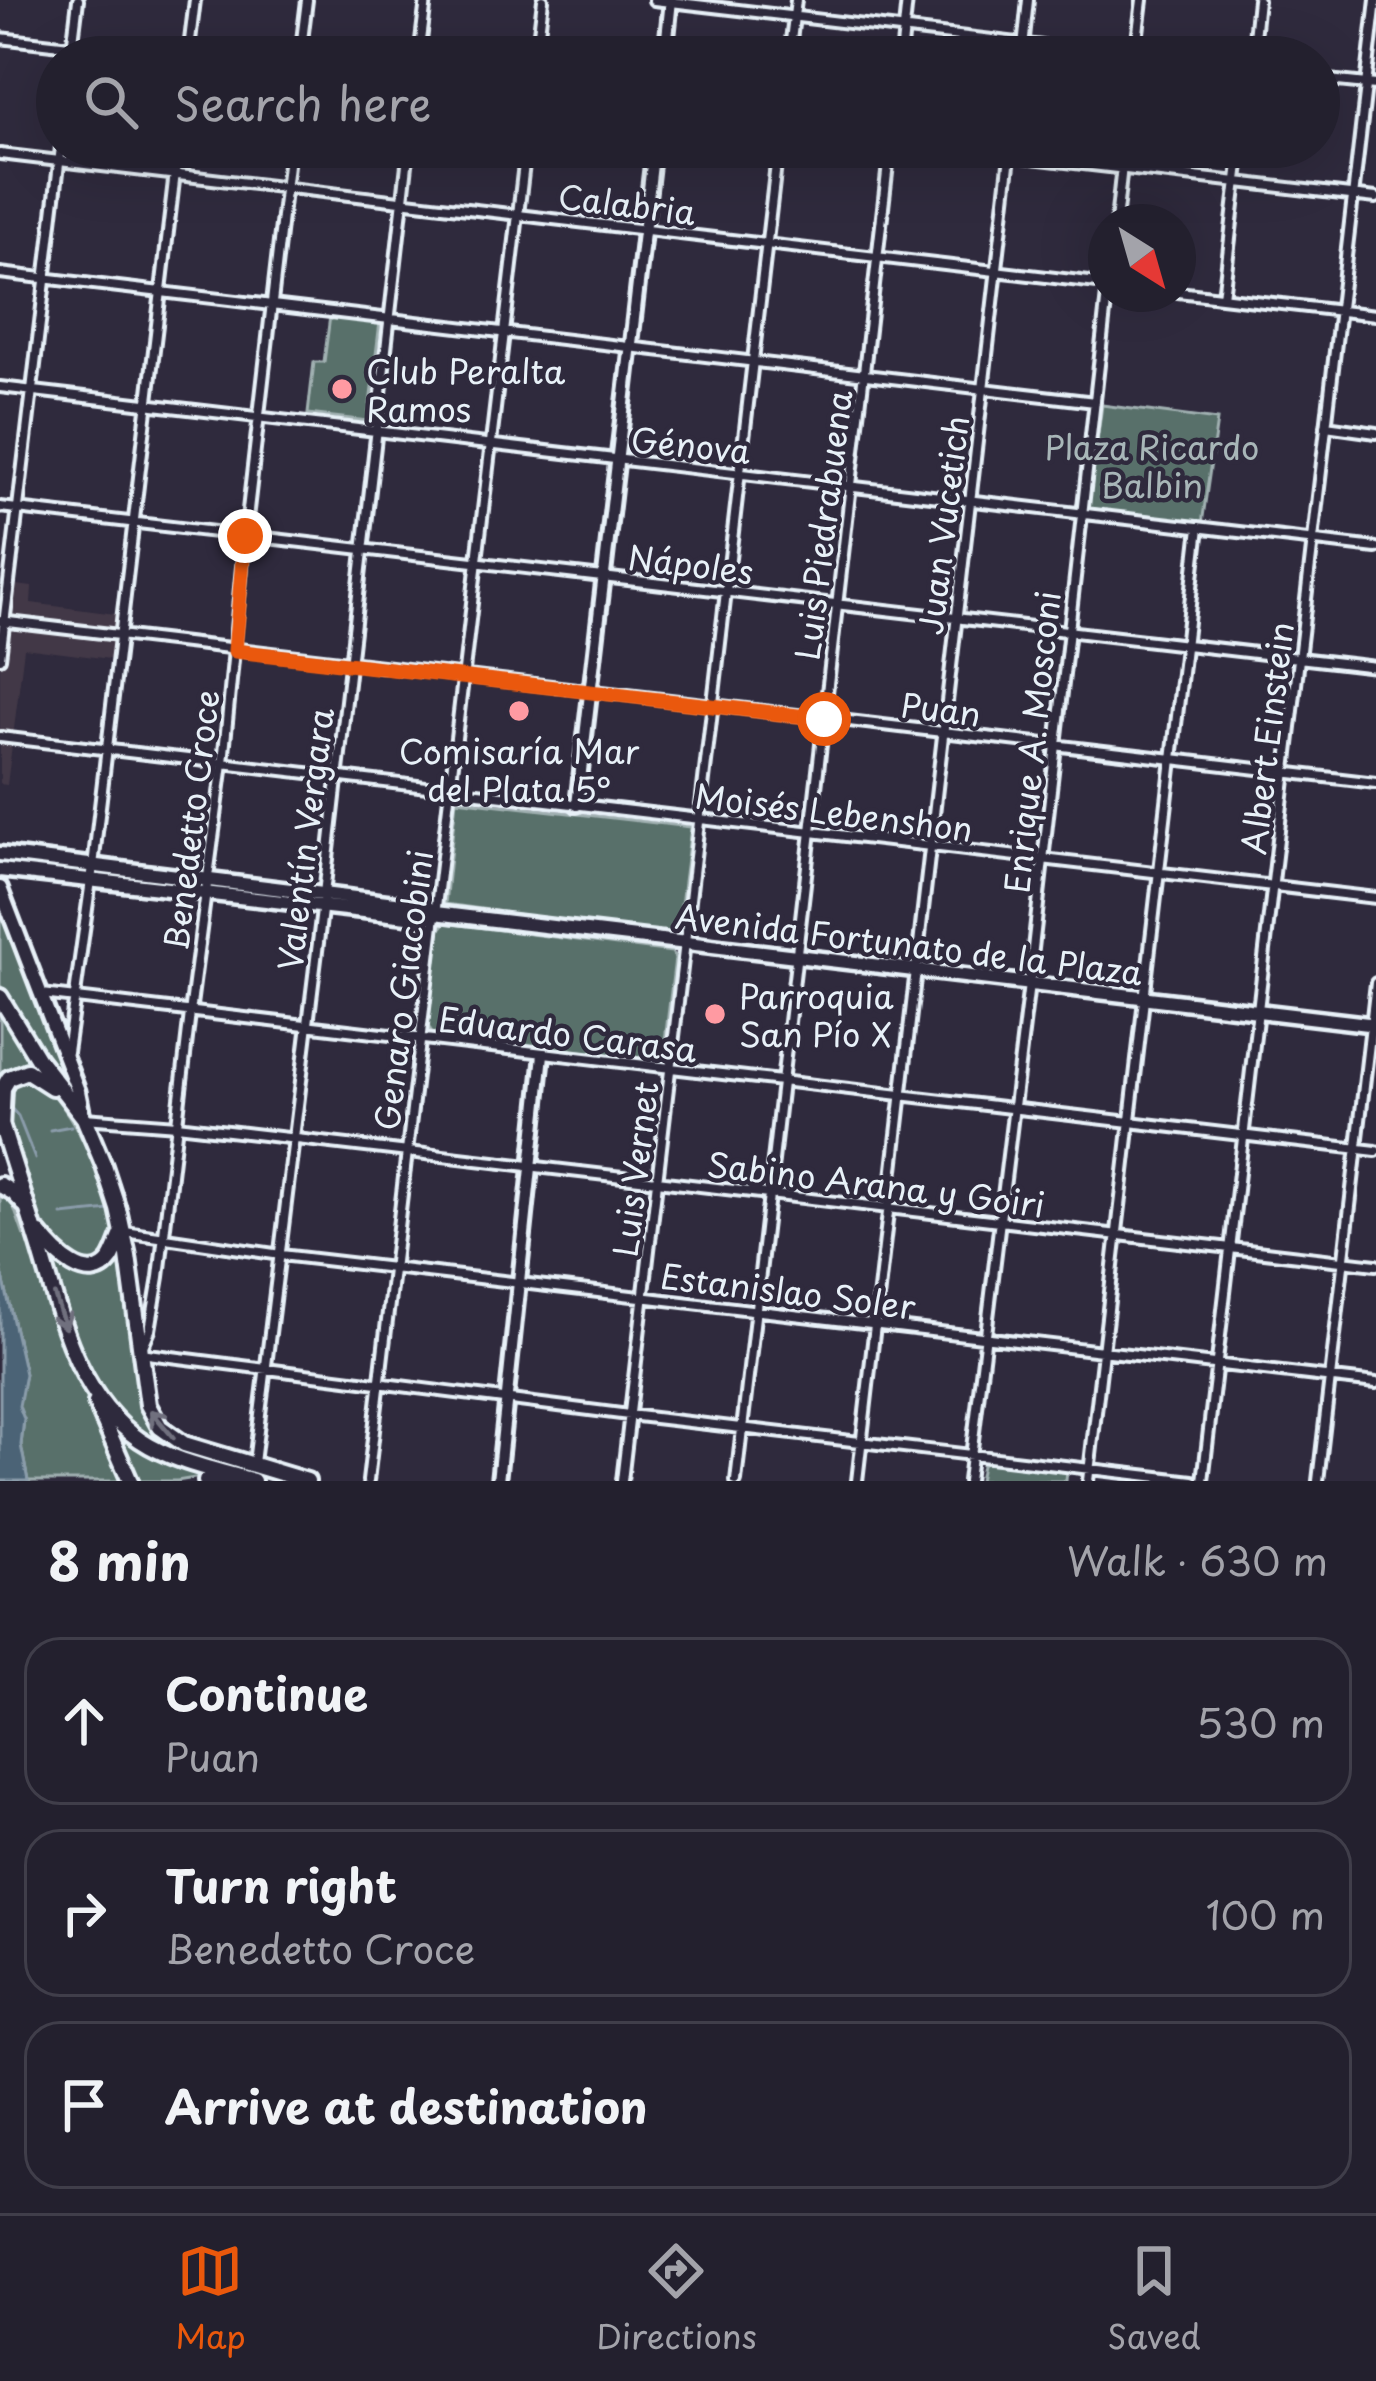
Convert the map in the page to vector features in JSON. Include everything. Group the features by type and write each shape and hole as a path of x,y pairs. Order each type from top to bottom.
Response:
{"main road":[{"name":"Avenida Fortunato de la Plaza","path":"0,854 92,873"},
{"name":"Avenida Fortunato de la Plaza","path":"0,870 92,873 427,907 435,913 1374,1025"},
{"path":"0,888 110,1185 123,1232 146,1396 160,1427 184,1444 253,1475"},
{"path":"0,997 38,1059 84,1118"},
{"path":"0,1150 4,1084 17,1072 34,1073 66,1097"},
{"path":"1,1123 67,1334 130,1481"},
{"path":"0,1185 19,1197 58,1255 70,1264 86,1270 101,1268 109,1262 123,1232"},
{"path":"87,1382 115,1418 151,1446 182,1460 307,1481"},
{"path":"206,1481 253,1475"}],"street":[{"path":"74,36 78,0"},
{"path":"191,36 195,0"},
{"path":"303,36 307,0"},
{"path":"422,36 426,0"},
{"path":"539,36 543,0"},
{"path":"654,0 955,36"},
{"path":"792,36 796,0"},
{"path":"903,36 907,0"},
{"path":"1024,36 1028,0"},
{"path":"1138,36 1142,0"},
{"path":"1254,36 1258,0"},
{"name":"Albert Einstein","path":"1203,1481 1353,196 1371,85 1376,0"},
{"path":"667,36 671,1"},
{"path":"0,38 36,44"},
{"path":"1340,81 1371,85"},
{"name":"Calabria","path":"0,154 36,158"},
{"path":"0,658 58,168"},
{"name":"Calabria","path":"117,168 1088,282"},
{"path":"66,1060 176,168"},
{"name":"Benedetto Croce","path":"140,1353 150,1330 164,1240 223,763 287,168"},
{"name":"Valentín Vergara","path":"253,1475 406,168"},
{"name":"Genaro Giacobini","path":"368,1481 523,168"},
{"path":"577,805 652,168"},
{"name":"Luis Vernet","path":"622,1481 775,168"},
{"name":"Luis Piedrabuena","path":"736,1481 888,168"},
{"name":"Juan Vucetich","path":"857,1481 1008,168"},
{"path":"1116,168 1376,198"},
{"path":"1223,297 1239,168"},
{"path":"1118,204 1122,169"},
{"path":"0,273 1095,402"},
{"path":"1196,294 1376,315"},
{"name":"Enrique A. Mosconi","path":"968,1481 1105,312"},
{"name":"Génova","path":"0,387 1376,548"},
{"path":"1326,426 1376,433"},
{"name":"Nápoles","path":"0,507 1376,667"},
{"path":"1088,1481 1199,527"},
{"name":"Puan","path":"2,622 1376,783"},
{"name":"Moisés Lebenshon","path":"0,737 1376,898"},
{"path":"1318,1481 1376,983"},
{"name":"Eduardo Carasa","path":"40,994 1376,1151"},
{"path":"498,1481 543,1054"},
{"name":"Sabino Arana y Goiri","path":"84,1118 1376,1265"},
{"name":"Estanislao Soler","path":"123,1232 281,1255 1376,1383"},
{"path":"140,1353 1193,1481"}],"shaded area":[{"path":"0,583 32,587 31,603 123,615 118,660 24,648 7,785 0,784"}],"green space":[{"name":"Club Peralta Ramos","path":"330,316 380,322 368,421 308,414 314,362 324,362"},
{"name":"Plaza Ricardo Balbin","path":"1102,405 1217,420 1202,524 1088,508"},
{"path":"456,800 691,827 677,936 445,904"},
{"path":"0,907 78,1104 0,985"},
{"path":"445,923 672,952 663,1057 432,1034 428,1026 439,930"},
{"path":"0,1008 42,1074 27,1068 0,1094"},
{"path":"20,1074 57,1099 102,1184 113,1226 112,1245 100,1266 79,1266 42,1230 6,1109 5,1090"},
{"path":"0,1192 12,1202 24,1236 28,1236 76,1373 127,1481 28,1481 21,1445 24,1419 18,1406 25,1374 0,1264"},
{"path":"120,1245 143,1412 166,1441 214,1462 167,1448 129,1424 94,1381 82,1356 48,1249 87,1274"},
{"path":"110,1422 145,1452 207,1476 133,1481"},
{"path":"987,1461 1067,1469 1066,1481 979,1481"}],"water":[{"path":"0,1264 25,1374 19,1406 28,1481 0,1481"}],"waterway":[{"path":"10,1107 35,1159"},
{"path":"50,1130 71,1126"},
{"path":"62,1215 110,1210"}],"place":[{"name":"Club Peralta Ramos","path":"342,389"},
{"name":"Comisaría Mar del Plata 5°","path":"519,711"},
{"name":"Parroquia San Pío X","path":"715,1014"}],"route":[{"path":"245,536 235,651 824,719"}]}
